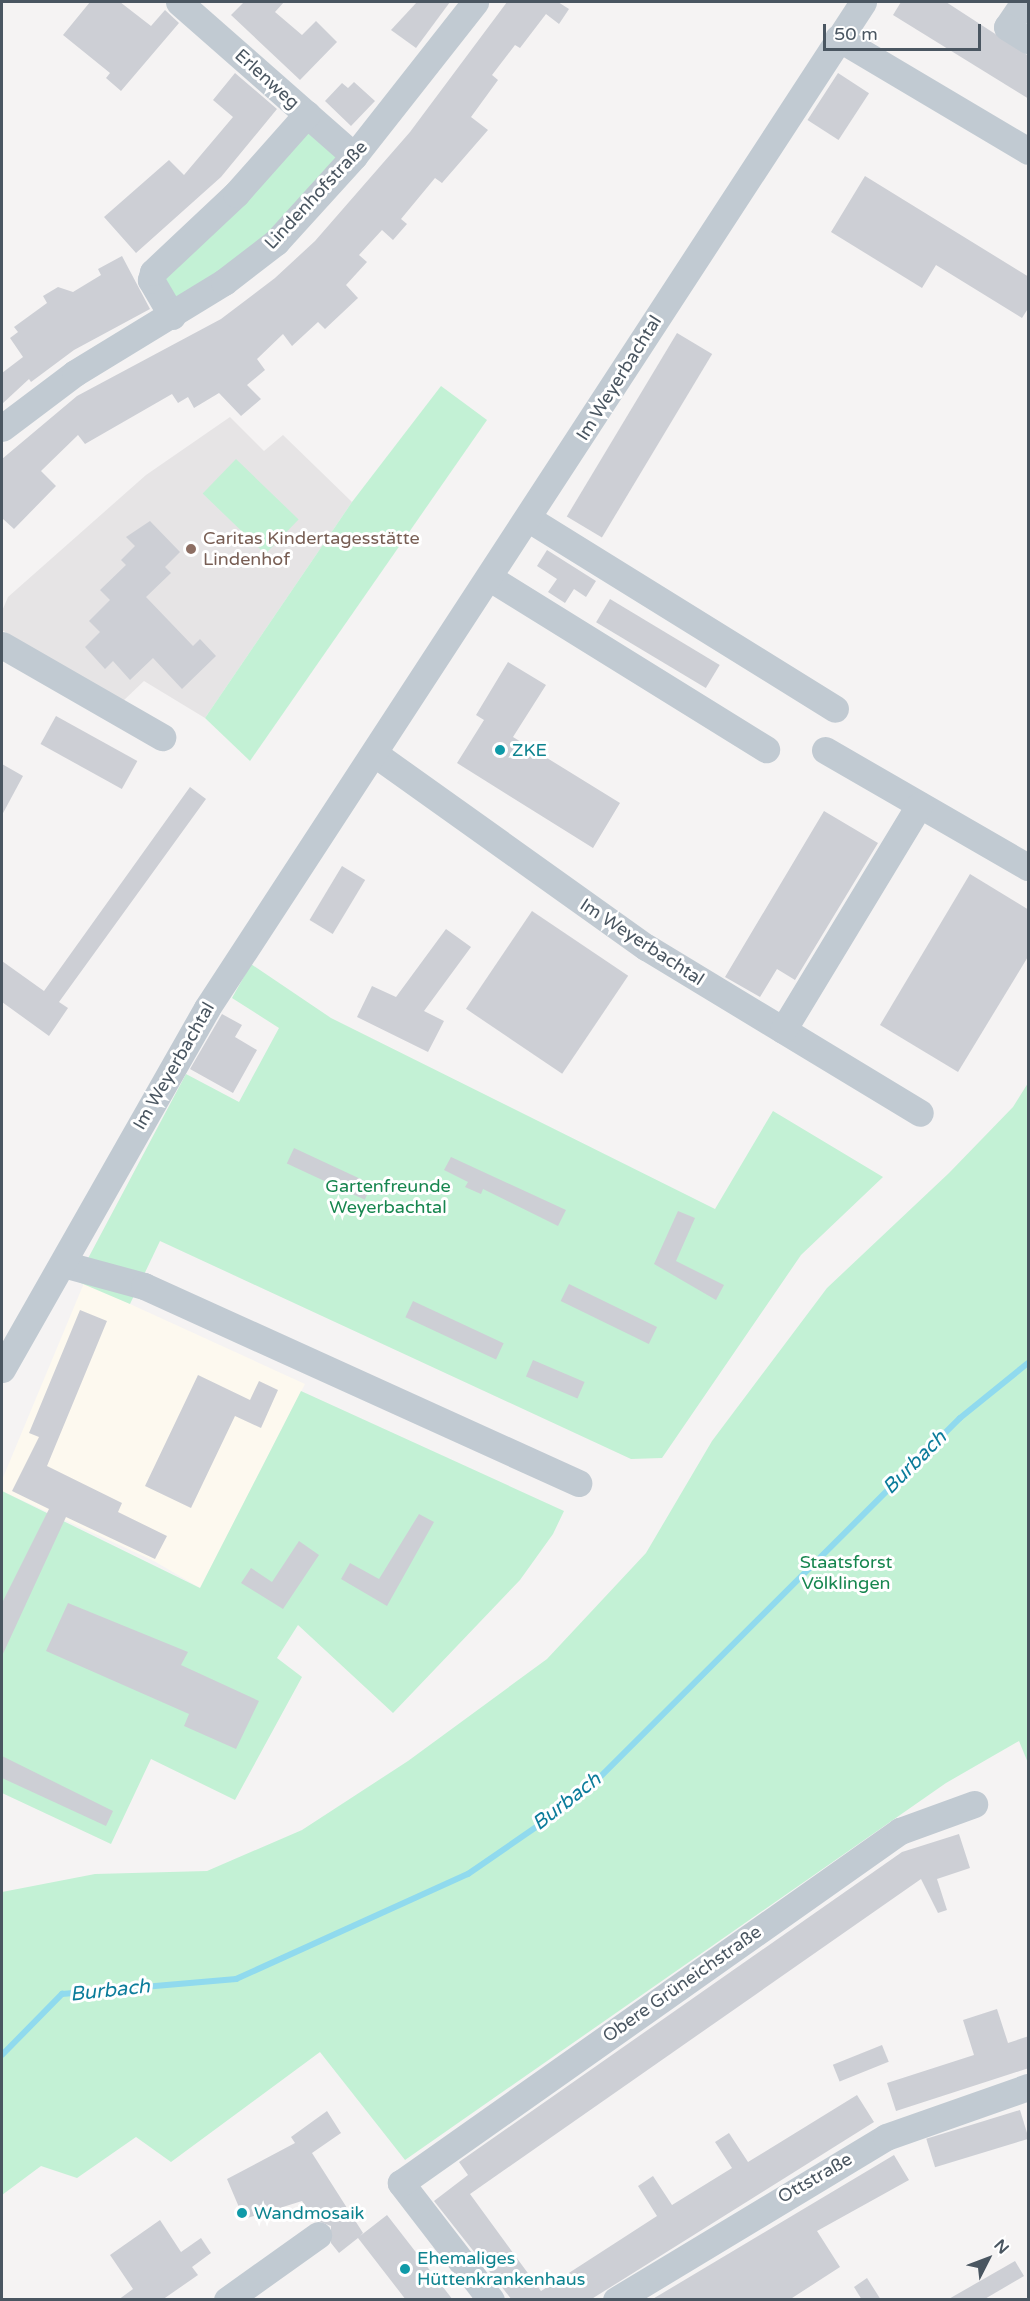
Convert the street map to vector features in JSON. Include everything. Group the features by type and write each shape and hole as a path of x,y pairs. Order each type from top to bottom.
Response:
{"street":[{"name":"Erlenweg","path":"180,2 354,156"},
{"name":"Lindenhofstraße","path":"2,429 75,373 172,316 276,242 354,156 475,2"},
{"name":"Im Weyerbachtal","path":"2,1369 207,1008 529,519 863,2"},
{"path":"1024,2 1007,27 1029,40"},
{"path":"838,38 1029,151"},
{"path":"172,316 151,280 153,272 236,194 307,114"},
{"path":"529,519 835,709"},
{"path":"490,578 766,749"},
{"path":"2,645 162,736"},
{"path":"825,750 1029,867"},
{"name":"Im Weyerbachtal","path":"375,754 646,947 920,1113"},
{"path":"783,1030 919,805"},
{"path":"63,1264 144,1286 578,1483"},
{"name":"Obere Grüneichstraße","path":"492,2300 401,2183 900,1831 974,1804"},
{"name":"Ottstraße","path":"616,2300 886,2136 1029,2087"},
{"path":"227,2300 318,2235"}],"shaded area":[{"name":"Caritas Kindertagesstätte Lindenhof","path":"230,417 264,451 283,435 352,502 205,718 144,681 122,702 2,630 2,611 8,597 146,475"},
{"path":"84,1283 305,1384 200,1588 154,1561 2,1491 2,1480"}],"green space":[{"path":"309,128 340,157 256,246 174,300 164,287 167,268"},
{"path":"441,386 487,420 250,761 205,718 352,502"},
{"path":"236,459 299,519 265,554 203,494"},
{"name":"Gartenfreunde Weyerbachtal","path":"251,964 331,1018 715,1209 773,1111 883,1177 801,1255 662,1458 631,1459 160,1241 130,1304 76,1281 186,1074 239,1102 279,1028 232,998"},
{"name":"Staatsforst Völklingen","path":"1028,1083 1028,1763 1019,1741 946,1783 405,2160 320,2052 171,2162 136,2137 77,2178 41,2166 2,2195 2,1892 95,1874 207,1871 302,1830 408,1761 547,1659 646,1553 712,1441 827,1288 949,1173 1013,1107"},
{"path":"301,1391 564,1511 553,1534 520,1580 393,1713 298,1625 277,1658 302,1677 235,1800 151,1759 111,1844 2,1793 2,1491 200,1588"}],"building":[{"path":"90,2 120,2 151,26 165,10 179,23 121,91 106,78 110,73 63,35"},
{"path":"244,2 284,2 275,12 302,35 316,21 337,42 300,80 231,15"},
{"path":"417,2 450,2 416,48 391,30"},
{"path":"507,2 558,2 569,9 559,24 546,14 520,48 515,45 492,75 498,80 471,117 488,130 442,183 435,178 401,219 407,224 393,240 382,230 359,255 367,262 346,285 358,298 325,329 318,322 292,346 283,334 257,359 265,370 247,385 261,399 241,416 219,393 194,408 188,397 178,403 172,394 85,444 78,435 41,471 56,486 14,529 2,518 2,459 77,396 221,319 275,278 315,241 410,132"},
{"path":"901,2 946,2 1029,56 1029,99 893,15"},
{"path":"235,73 277,109 221,177 136,253 104,217 169,160 184,175 233,117 213,100"},
{"path":"838,73 869,93 839,140 808,120"},
{"path":"354,82 375,101 351,126 325,101 342,83 348,88"},
{"path":"865,176 1029,277 1029,307 1022,318 936,265 922,288 831,232"},
{"path":"122,256 150,309 74,350 31,382 29,379 2,404 2,373 23,357 10,338 18,332 14,327 47,303 43,296 58,287 73,292 101,275 98,269"},
{"path":"677,333 712,354 602,538 567,516"},
{"path":"150,521 180,552 165,567 171,573 146,597 193,646 200,639 216,656 182,689 153,658 130,680 113,661 105,669 85,647 100,632 89,621 110,600 100,590 126,565 121,560 135,546 126,537"},
{"path":"547,550 596,581 586,597 574,589 565,603 548,592 557,579 537,566"},
{"path":"610,599 720,665 706,688 596,622"},
{"name":"ZKE","path":"508,662 546,685 513,737 620,803 593,848 457,763 484,720 476,715"},
{"path":"56,716 137,761 122,789 40,744"},
{"path":"2,764 23,776 2,815"},
{"path":"190,787 206,799 59,1002 68,1008 49,1036 2,1002 2,961 44,991"},
{"path":"824,811 878,843 795,980 777,969 760,997 725,977"},
{"path":"342,866 365,880 333,934 310,920"},
{"path":"970,874 1029,910 1029,955 958,1072 880,1025"},
{"path":"532,911 628,976 562,1074 466,1009"},
{"path":"446,929 471,947 424,1011 444,1021 428,1052 357,1017 372,986 396,997"},
{"path":"222,1014 242,1025 235,1037 257,1050 233,1093 190,1069"},
{"path":"294,1148 372,1184 365,1200 287,1163"},
{"path":"451,1157 566,1210 558,1226 483,1189 481,1194 465,1187 468,1182 444,1170"},
{"path":"678,1211 695,1218 676,1261 724,1285 716,1300 654,1264"},
{"path":"569,1284 657,1327 649,1344 561,1301"},
{"path":"413,1301 504,1343 496,1360 405,1317"},
{"path":"80,1310 107,1321 47,1466 122,1503 118,1512 167,1536 155,1559 66,1517 2,1656 2,1603 49,1509 12,1491 39,1437 29,1433"},
{"path":"533,1360 585,1382 578,1398 526,1377"},
{"path":"198,1375 250,1400 259,1381 278,1390 261,1428 235,1416 191,1508 145,1486"},
{"path":"419,1514 434,1522 387,1606 341,1579 350,1563 379,1579"},
{"path":"299,1541 319,1555 283,1609 241,1583 251,1568 272,1582"},
{"path":"68,1603 188,1652 181,1665 259,1701 236,1749 184,1726 189,1714 46,1651"},
{"path":"2,1756 113,1811 106,1826 2,1778"},
{"path":"959,1834 970,1868 937,1879 947,1910 938,1913 921,1879 470,2194 541,2291 657,2216 638,2186 653,2176 672,2205 732,2168 715,2142 729,2133 748,2162 857,2095 874,2122 590,2300 512,2300 434,2201 468,2175 459,2162 902,1852"},
{"path":"997,2009 1008,2043 1029,2036 1029,2068 896,2111 887,2083 974,2055 963,2020"},
{"path":"882,2045 889,2062 840,2082 833,2065"},
{"path":"1020,2110 1028,2139 935,2167 926,2139"},
{"path":"327,2111 341,2133 312,2153 363,2233 360,2236 387,2215 453,2300 406,2300 358,2238 339,2253 331,2243 331,2226 315,2220 302,2201 244,2219 227,2179 295,2143 291,2137"},
{"path":"894,2155 909,2180 817,2231 840,2267 789,2300 651,2300"},
{"path":"160,2220 181,2252 201,2238 211,2253 192,2267 198,2275 162,2300 118,2300 133,2289 110,2255"},
{"path":"1015,2261 1024,2276 983,2300 947,2300"},
{"path":"867,2278 881,2300 862,2300 854,2287"}],"waterway":[{"name":"Burbach","path":"2,2055 62,1994 236,1979 468,1874 581,1796 960,1418 1028,1363"}],"place":[{"name":"Caritas Kindertagesstätte Lindenhof","path":"191,549"},
{"name":"ZKE","path":"500,750"},
{"name":"Wandmosaik","path":"242,2213"},
{"name":"Ehemaliges Hüttenkrankenhaus","path":"405,2269"}]}
